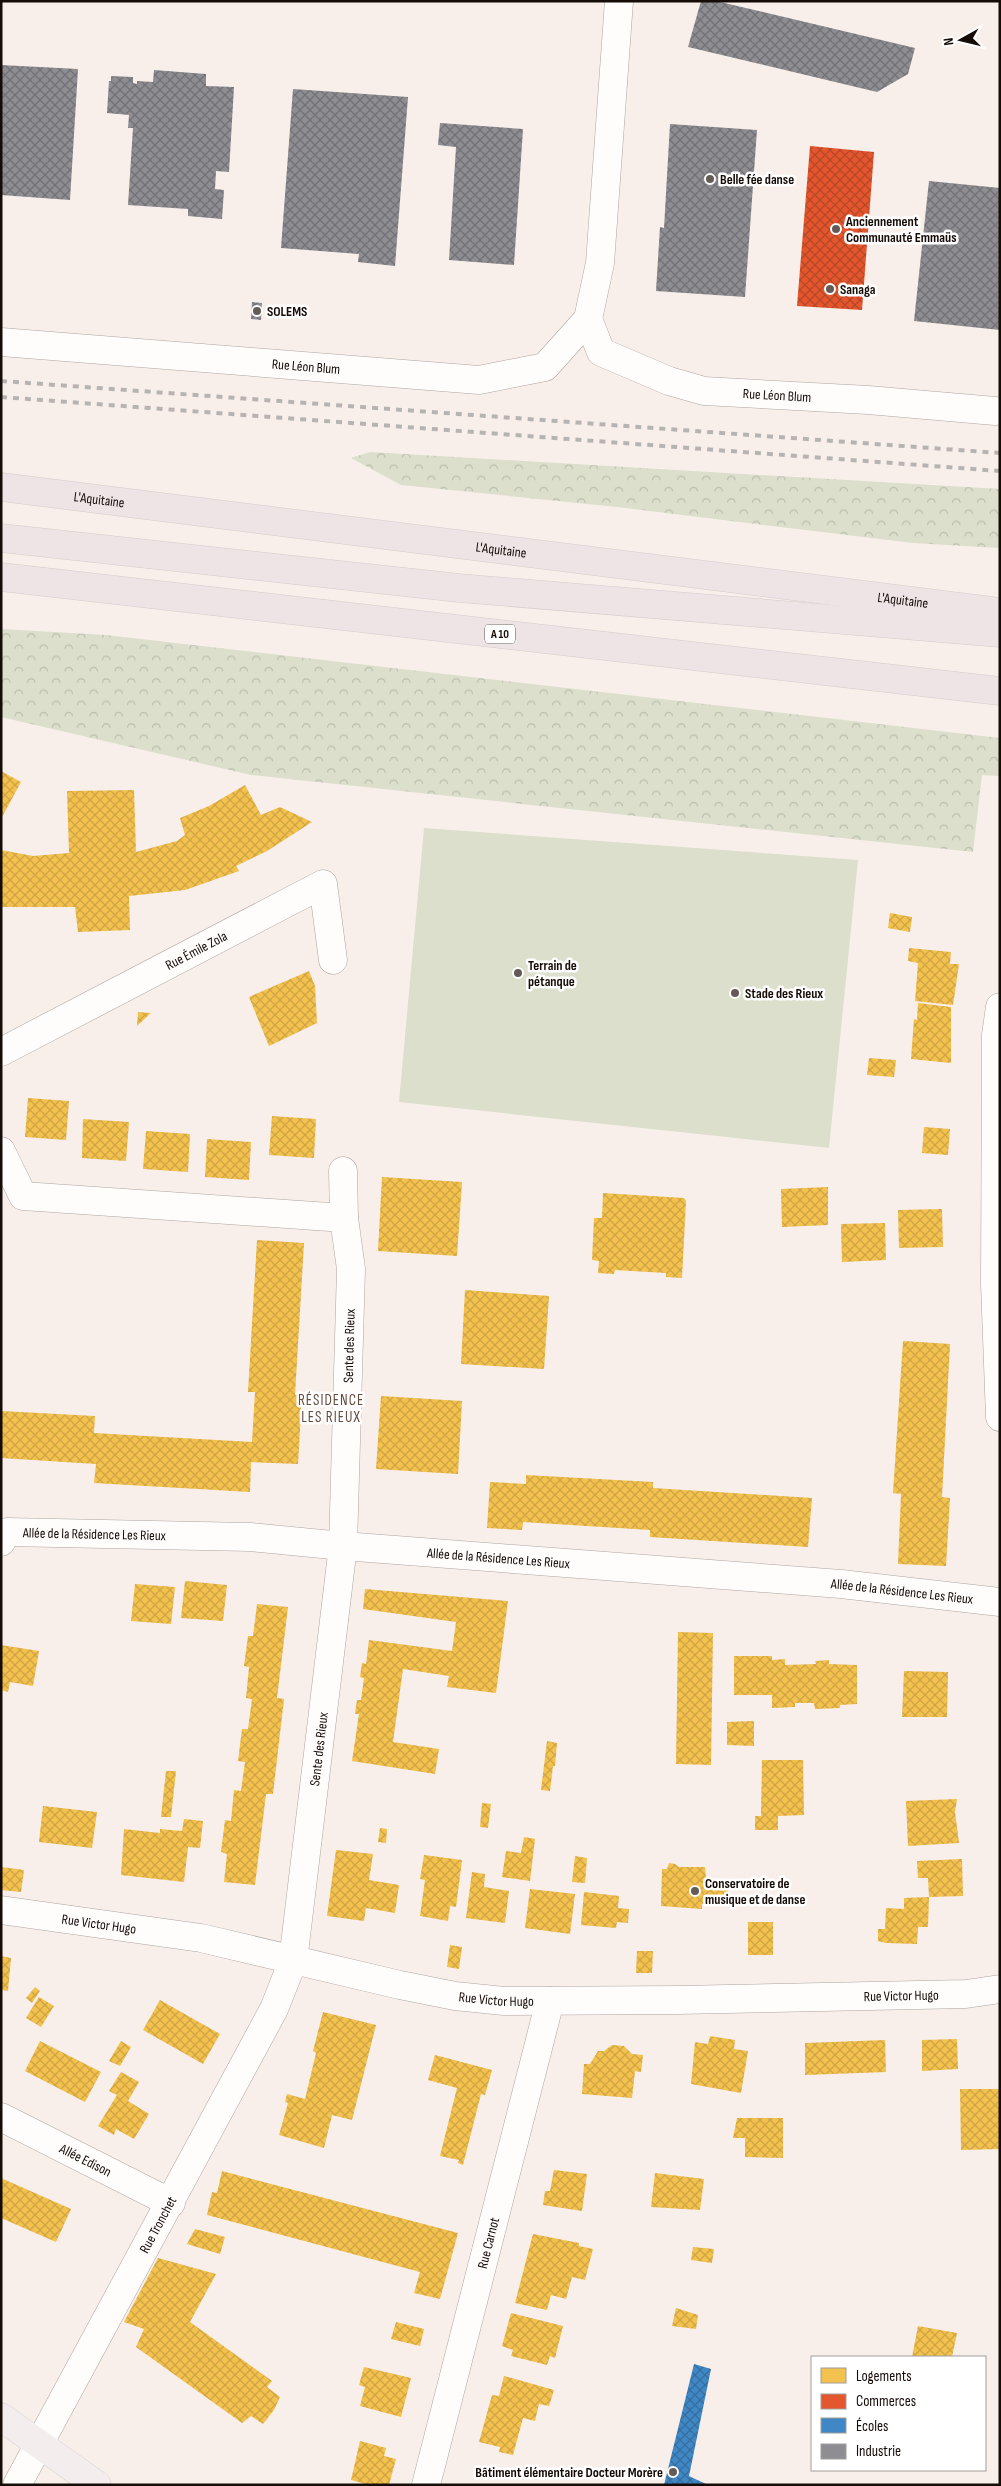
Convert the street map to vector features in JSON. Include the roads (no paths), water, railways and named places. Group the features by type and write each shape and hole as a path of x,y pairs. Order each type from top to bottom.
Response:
{"highway":[{"name":"L'Aquitaine","path":"1,487 1000,612"},
{"path":"1,538 460,588 1000,633"},
{"name":"A 10","path":"1,576 1000,691"}],"main road":[{"path":"1,2418 97,2485"}],"street":[{"path":"588,319 600,263 619,1"},
{"name":"Rue Léon Blum","path":"1,342 479,380 544,367 588,319 601,352 669,381 704,391 868,400 994,411"},
{"name":"Rue Émile Zola","path":"1,1052 323,884 333,960"},
{"path":"1000,1007 996,1053 995,1284 1000,1417"},
{"path":"1,1151 23,1196 344,1218"},
{"name":"Sente des Rieux","path":"293,1961 343,1546 351,1269 344,1218 343,1171"},
{"name":"Allée de la Résidence Les Rieux","path":"1,1542 7,1532 250,1537 343,1546 841,1584 1000,1602"},
{"name":"Rue Victor Hugo","path":"1,1910 201,1938 293,1961 456,1996 504,2001 550,2002 966,1994 1000,1989"},
{"name":"Rue Tronchet","path":"17,2485 274,2009 293,1961"},
{"name":"Rue Carnot","path":"426,2485 550,2002"},
{"name":"Allée Edison","path":"1,2117 170,2203"}],"railway":[{"path":"1,381 1000,453"},
{"path":"1,397 1000,471"}],"place":[{"name":"Belle fée danse","path":"710,179"},
{"name":"Anciennement Communauté Emmaüs","path":"836,229"},
{"name":"Sanaga","path":"830,289"},
{"name":"SOLEMS","path":"257,311"},
{"name":"Terrain de pétanque","path":"518,973"},
{"name":"Stade des Rieux","path":"735,993"},
{"name":"Conservatoire de musique et de danse","path":"695,1891"},
{"name":"Bâtiment élémentaire Docteur Morère","path":"673,2472"}],"district":[{"name":"RÉSIDENCE LES RIEUX","path":"331,1408"}]}
